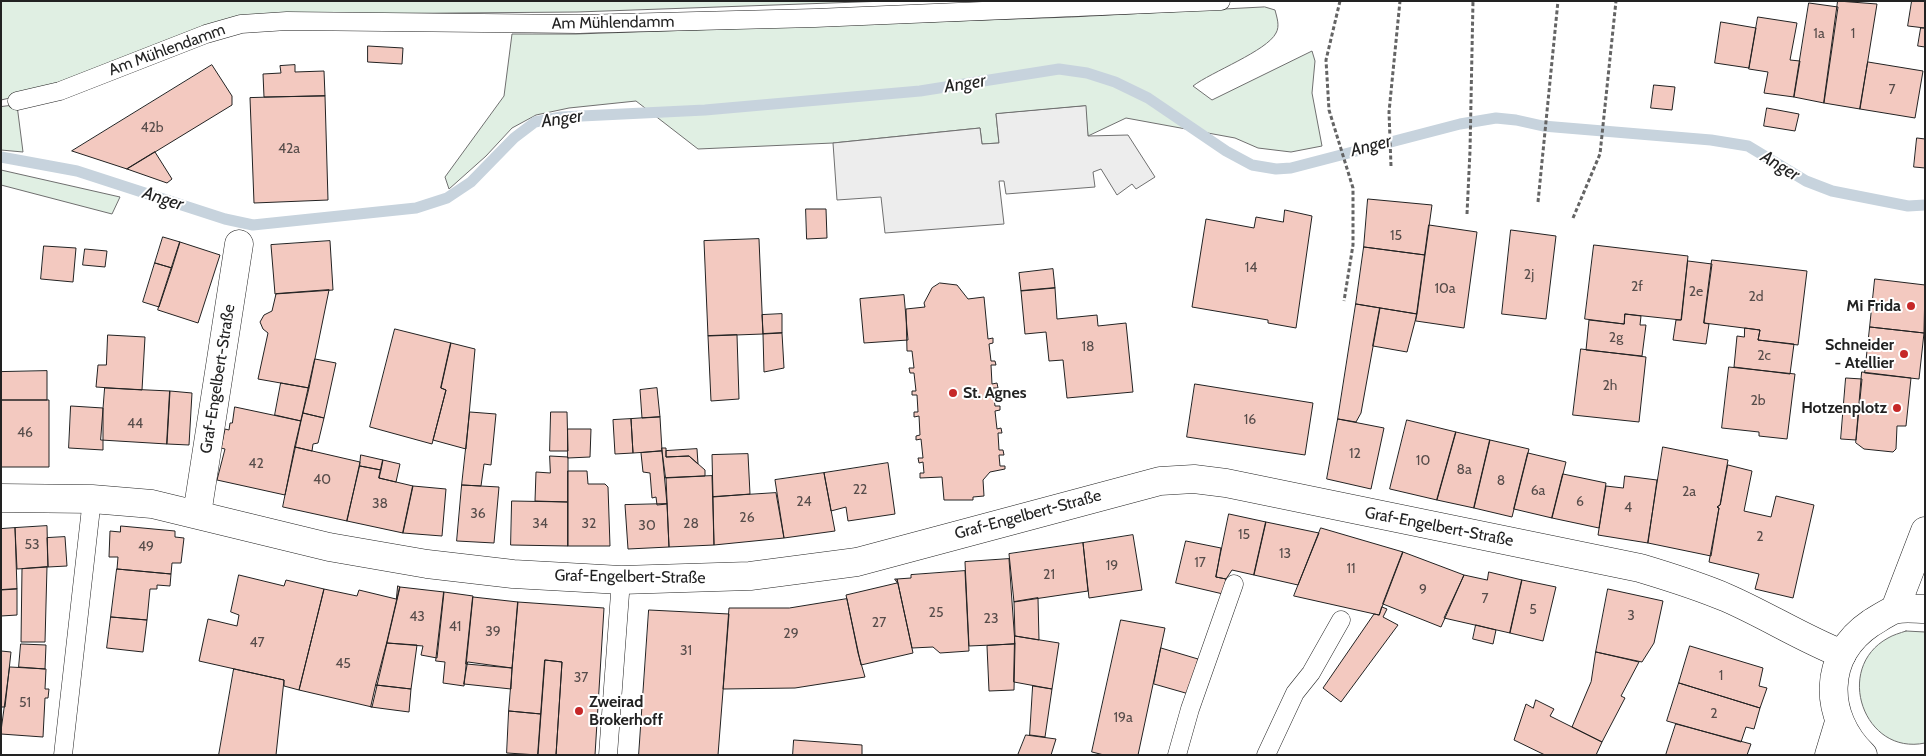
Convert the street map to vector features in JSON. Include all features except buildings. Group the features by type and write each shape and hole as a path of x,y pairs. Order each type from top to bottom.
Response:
{"street":[{"name":"Graf-Engelbert-Straße","path":"197,514 239,244"},
{"name":"Graf-Engelbert-Straße","path":"1,498 92,499 152,504 329,547 427,564 513,574 621,580 750,576 857,562 1115,492 1160,481 1194,479 1226,483 1640,568 1690,583 1729,599 1803,638 1842,654"},
{"path":"1895,609 1925,530"},
{"path":"1863,755 1850,742 1839,722 1834,700 1834,676 1842,654 1858,632 1895,609 1925,609"},
{"path":"1829,755 1839,722"}],"lane":[{"name":"Am Mühlendamm","path":"17,101 60,91 206,34 241,24 287,21 580,24 815,18 1221,1"},
{"path":"63,755 92,499"},
{"path":"608,755 621,580"},
{"path":"1177,755 1190,709 1234,584"},
{"path":"1266,755 1295,693 1311,673 1341,620"}],"path":[{"path":"1340,1 1326,60 1329,110 1353,188 1353,245 1344,301"},
{"path":"1391,166 1389,112 1400,1"},
{"path":"1466,214 1472,97 1473,1"},
{"path":"1538,202 1558,1"},
{"path":"1573,218 1600,154 1616,1"}],"green space":[{"path":"1,1 887,1 577,12 334,14 243,20 58,87 1,100"},
{"path":"1265,7 1275,10 1278,22 1278,28 1271,40 1251,54 1193,86 1212,100 1312,51 1315,61 1312,93 1322,146 1291,152 1258,148 1235,138 1126,118 1088,136 1085,106 996,114 999,143 982,144 980,128 833,143 698,149 636,101 569,108 536,115 512,128 486,156 449,189 445,177 504,96 512,34 576,34 1071,17"},
{"path":"17,105 23,152 1,150 1,107"},
{"path":"1,170 120,197 112,214 1,185"},
{"path":"1906,631 1925,632 1925,743 1904,743 1886,736 1872,723 1863,707 1859,688 1862,669 1871,652 1888,638"}],"shaded area":[{"path":"1086,106 1088,136 1128,135 1155,177 1136,189 1132,184 1117,195 1101,169 1093,172 1095,187 1006,194 1004,181 999,181 1004,224 885,233 881,197 837,200 833,143 980,128 982,144 999,143 996,114"}],"waterway":[{"name":"Anger","path":"1,157 77,171 225,219 253,225 416,208 447,198 471,182 514,138 535,122 561,117 705,110 920,91 1059,69 1087,73 1115,82 1148,98 1226,151 1252,165 1276,169 1291,168 1460,124 1496,118 1543,126 1711,140 1748,146 1806,181 1832,191 1908,206 1925,205"}],"place":[{"name":"Mi Frida","path":"1911,306"},
{"name":"Schneider - Atellier","path":"1904,354"},
{"name":"St. Agnes","path":"953,393"},
{"name":"Hotzenplotz","path":"1897,408"},
{"name":"Zweirad Brokerhoff","path":"579,711"}]}
